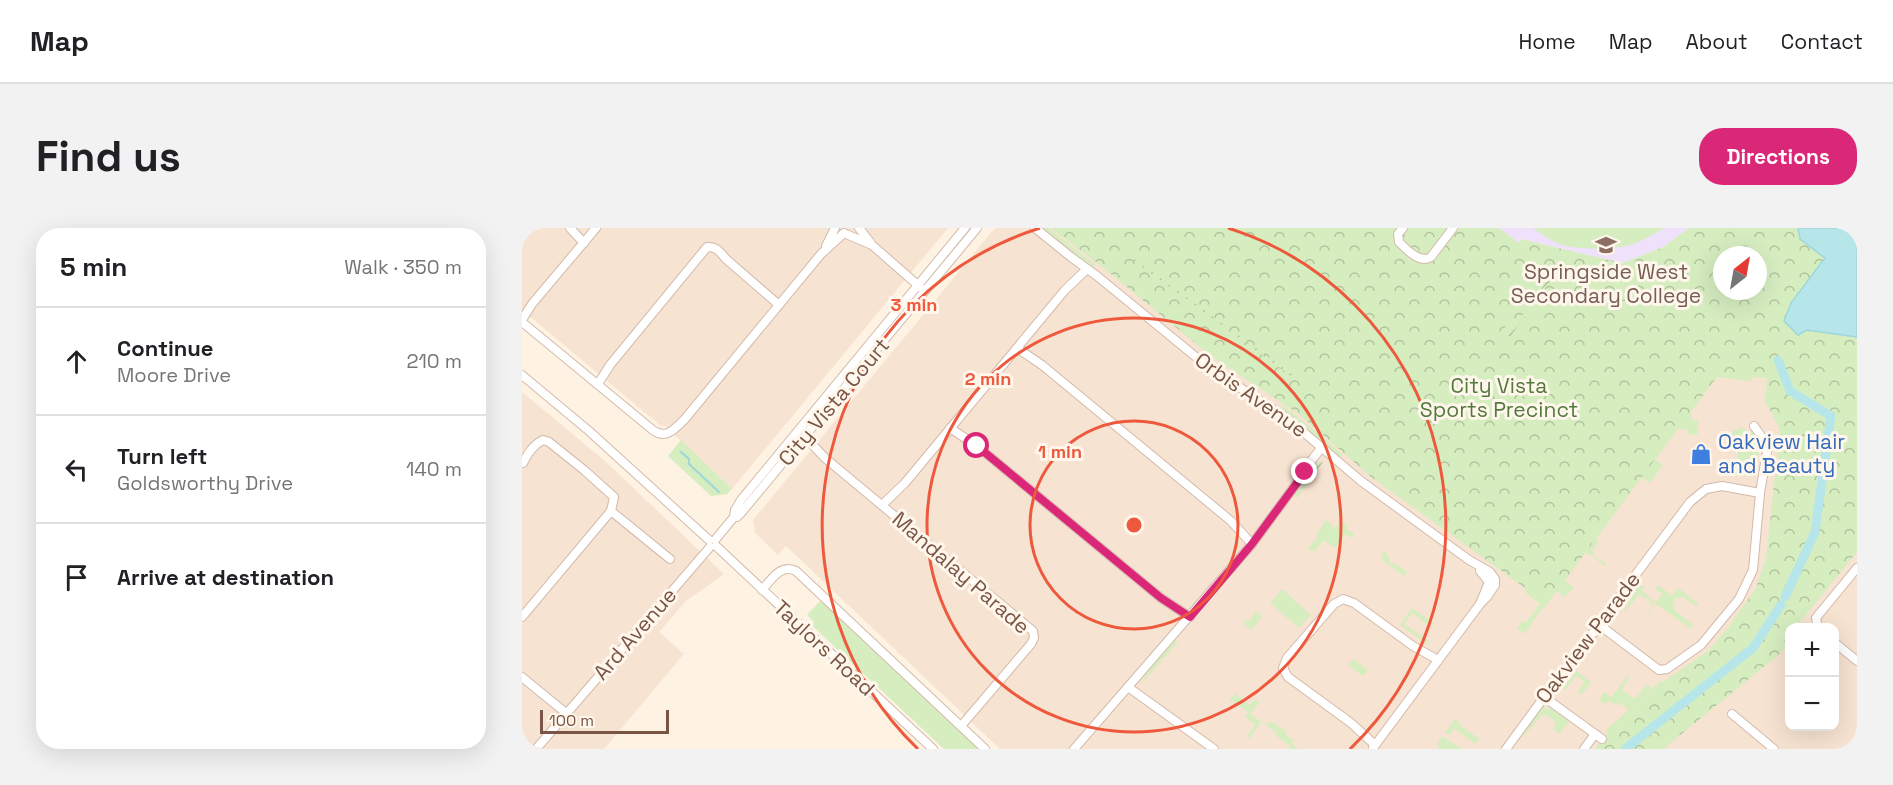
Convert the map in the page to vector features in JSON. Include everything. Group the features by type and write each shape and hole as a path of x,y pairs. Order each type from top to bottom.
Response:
{"street":[{"path":"572,228 586,240"},
{"path":"522,313 596,228"},
{"path":"532,304 522,321 641,421 657,433 664,435 684,420 841,231 853,231 857,228 872,245 922,286"},
{"name":"City Vista Court","path":"713,543 803,440 965,228"},
{"name":"City Vista Court","path":"734,517 741,500 922,286 977,228"},
{"name":"Orbis Avenue","path":"1035,228 1207,366 1274,408 1361,481 1469,560 1482,567 1495,579 1493,589 1375,744"},
{"path":"1403,228 1398,237 1399,242 1422,260 1426,260 1431,258 1453,228"},
{"path":"841,231 872,245"},
{"path":"596,382 697,260 711,253 726,259 780,303"},
{"path":"885,508 1084,266"},
{"path":"1019,345 1255,541"},
{"name":"Taylors Road","path":"522,375 565,410 713,543 933,749"},
{"path":"953,425 1187,620"},
{"path":"1602,627 1659,670 1667,669 1701,645 1739,599 1753,570 1760,493 1768,446 1754,426"},
{"name":"Mandalay Parade","path":"803,440 1033,631 1034,638 1031,644 960,726"},
{"path":"522,463 544,446 565,455 614,497 611,511 522,617"},
{"path":"1074,749 1255,541 1324,449"},
{"name":"Oakview Parade","path":"1506,749 1589,636 1602,627 1608,612 1690,502 1706,489 1722,486 1760,493"},
{"path":"611,511 670,559"},
{"name":"Ard Avenue","path":"536,749 713,543"},
{"path":"762,590 783,569 789,568 796,571 985,749"},
{"path":"1817,623 1816,618 1857,568"},
{"path":"1375,744 1352,723 1288,677 1283,668 1287,658 1334,604 1343,600 1354,603 1436,663"},
{"path":"1839,646 1857,661"},
{"path":"522,677 566,713"},
{"path":"1131,684 1160,710 1215,749"},
{"path":"1544,697 1598,737 1584,749"},
{"path":"1732,714 1774,749"}],"shaded area":[{"path":"522,228 948,228 732,489 665,426 661,426 522,310"},
{"path":"995,228 1499,228 1712,383 1738,347 1857,228 1857,749 1000,749 786,546 778,555 755,533 753,520"},
{"name":"Springside West Secondary College","path":"1499,228 1689,228 1663,247 1622,263 1522,239 1519,243"},
{"path":"522,392 606,462 724,574 686,601 659,632 684,654 604,749 522,749"}],"green space":[{"path":"1043,228 1048,228 1096,265 1094,267 1075,254"},
{"name":"City Vista Sports Precinct","path":"1051,228 1499,228 1519,243 1521,239 1622,263 1663,247 1689,228 1857,228 1857,552 1799,623 1785,623 1785,646 1782,652 1663,749 1595,749 1608,733 1605,731 1661,681 1663,682 1709,650 1756,588 1766,558 1780,429 1765,401 1767,378 1752,377 1751,381 1717,377 1547,604 1371,477 1300,415 1208,354 1105,269"},
{"path":"1533,228 1664,228 1631,245 1601,249 1564,245 1551,240"},
{"path":"1130,258 1292,374 1291,376"},
{"path":"1548,269 1555,275 1510,337 1502,331 1508,324 1514,327 1547,281 1542,277"},
{"path":"1281,404 1343,455 1339,457 1281,408"},
{"path":"1689,413 1692,414 1692,420 1699,421 1697,435 1688,434 1688,430 1678,429"},
{"path":"1740,427 1760,438 1757,472 1751,476 1735,474 1739,443 1727,441 1727,436 1731,436 1733,429 1739,430"},
{"path":"681,440 732,489 727,494 711,496 668,456"},
{"path":"1655,459 1663,465 1650,483 1641,477"},
{"path":"1323,462 1297,498 1294,496 1316,465"},
{"path":"1326,520 1333,525 1334,529 1341,521 1348,526 1346,529 1354,534 1352,538 1345,534 1335,548 1324,540 1314,552 1313,550 1311,552 1308,549"},
{"path":"1596,539 1599,542 1592,551 1595,553 1593,556 1607,564 1605,566 1586,552"},
{"path":"1383,551 1389,556 1391,564 1394,563 1407,572 1404,576 1382,560"},
{"path":"1565,580 1574,587 1565,597 1557,591"},
{"path":"1637,582 1644,587 1642,591 1656,602 1663,594 1655,589 1658,585 1672,596 1678,588 1698,603 1696,606 1682,596 1679,599 1676,597 1672,603 1675,605 1673,609 1693,625 1691,629 1645,596 1655,605 1643,622 1653,606 1639,594 1625,612"},
{"path":"1282,589 1311,615 1299,628 1270,603"},
{"path":"1527,589 1547,604 1525,634 1517,628 1522,621 1525,623 1540,604 1525,592"},
{"path":"821,600 980,749 944,749 821,634 812,625 814,622 807,615"},
{"path":"1412,608 1435,624 1431,623 1429,626 1412,613 1404,624 1429,641 1427,644 1400,625"},
{"path":"1257,611 1262,617 1251,630 1243,623 1246,620 1249,621"},
{"path":"1175,640 1178,642 1142,683 1145,675"},
{"path":"1353,659 1368,670 1363,676 1348,665"},
{"path":"1576,671 1591,682 1582,694 1578,691 1585,682 1576,676 1565,690 1563,688"},
{"path":"1627,676 1629,677 1622,690 1635,699 1647,684 1652,688 1629,710 1619,702 1617,705 1608,701 1605,704 1599,700 1604,692 1612,697"},
{"path":"1236,694 1249,705 1256,699 1260,702 1250,713 1261,722 1250,738 1247,736 1255,725 1245,716 1248,712 1229,699"},
{"path":"1545,706 1546,710 1550,707 1570,720 1559,734 1553,729 1555,725 1553,719 1543,714 1524,736 1522,733"},
{"path":"1456,718 1458,723 1479,739 1475,744 1454,728 1449,735 1445,732"},
{"path":"1269,721 1286,731 1285,734 1293,740 1295,738 1292,744 1298,749 1288,749 1290,746 1266,725"},
{"path":"1442,736 1462,749 1438,749 1437,745"}],"water":[{"path":"1798,228 1857,228 1857,337 1807,330 1798,335 1784,321 1791,303 1825,258 1800,239"}],"waterway":[{"path":"1778,360 1790,391 1831,416 1815,532 1785,597"},
{"path":"681,452 689,459 689,464 719,492"},
{"path":"1625,749 1753,648 1781,605"}],"place":[{"name":"Springside West Secondary College","path":"1606,245"},
{"name":"Oakview Hair and Beauty","path":"1701,454"}],"route":[{"path":"977,446 1161,598 1190,617 1265,528 1305,472"}]}
